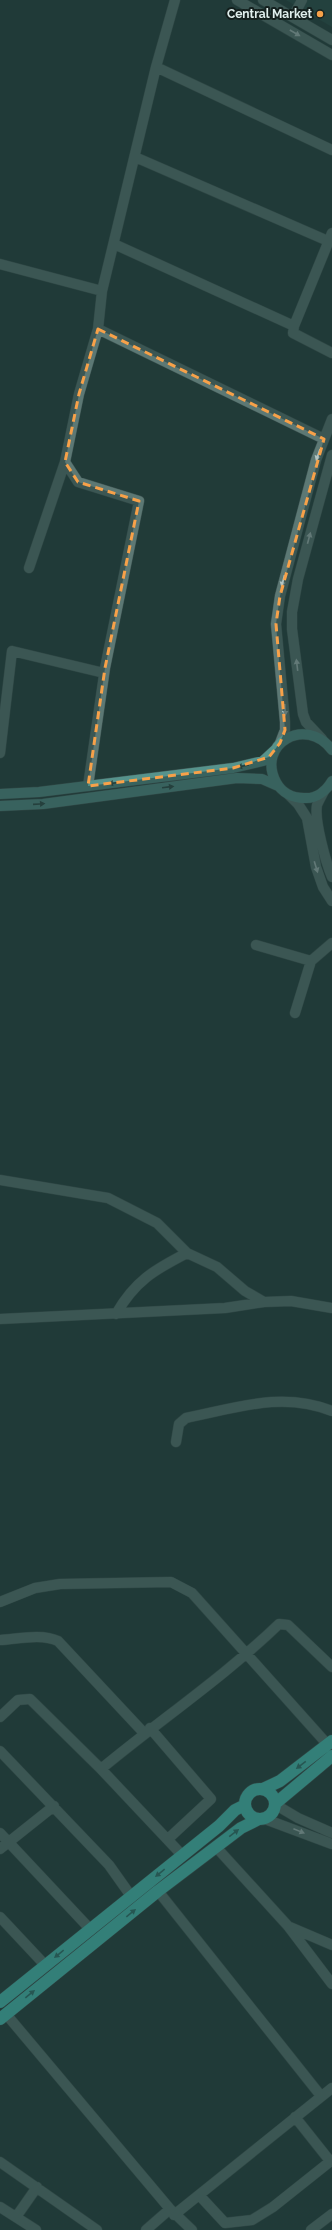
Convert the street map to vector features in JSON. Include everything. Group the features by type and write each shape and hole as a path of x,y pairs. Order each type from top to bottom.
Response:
{"highway":[{"path":"261,1819 248,1814 245,1804 248,1794 257,1789 263,1789 280,1781 331,1747"},
{"path":"3,2016 158,1891 241,1828 273,1814 276,1804 331,1747"},
{"path":"263,1789 272,1794 276,1804"},
{"path":"0,2002 223,1822 235,1810 245,1804"}],"main road":[{"path":"0,794 39,792 246,765 263,761 278,746 290,737 300,734 312,734 328,745"},
{"path":"278,746 271,768 278,786"},
{"path":"0,806 43,804 237,778 262,779 278,786 289,795 307,798 329,785"}],"street":[{"path":"29,568 65,462 79,394 98,329 102,291 156,66 174,0"},
{"path":"237,0 332,55"},
{"path":"263,0 332,40"},
{"path":"293,17 302,0"},
{"path":"156,66 332,150"},
{"path":"135,157 330,237 294,326 293,333 332,353"},
{"path":"114,244 294,326"},
{"path":"0,264 102,291"},
{"path":"98,329 324,439"},
{"path":"278,746 285,730 276,624 280,596 316,460 332,419"},
{"path":"328,745 306,722 292,630 292,612 298,579 332,455"},
{"path":"65,462 78,482 139,501 104,674 88,786"},
{"path":"0,753 12,651 104,674"},
{"path":"329,785 319,800 317,812 326,863 332,877"},
{"path":"289,795 298,804 306,818 316,867 323,887 332,901"},
{"path":"295,1013 311,961 332,943"},
{"path":"256,945 311,961"},
{"path":"0,1180 108,1198 157,1223 187,1253 198,1260 217,1267 245,1291 264,1302"},
{"path":"116,1314 127,1295 154,1270 187,1253"},
{"path":"0,1319 225,1308 264,1302 291,1301 332,1308"},
{"path":"176,1442 179,1424 186,1418 269,1401 304,1402 332,1411"},
{"path":"0,1602 48,1585 171,1582 192,1593 331,1747"},
{"path":"101,1769 147,1731 248,1654 279,1624 283,1623 288,1625 332,1667"},
{"path":"0,1640 53,1638 58,1641 147,1731 211,1799 168,1839"},
{"path":"0,1717 18,1700 30,1699 101,1769 182,1855"},
{"path":"0,1751 109,1865 131,1896"},
{"path":"276,1804 298,1818 332,1833"},
{"path":"0,1848 54,1806"},
{"path":"261,1819 332,1844"},
{"path":"0,1833 90,1929"},
{"path":"216,1847 288,1926 332,1984"},
{"path":"158,1891 321,2096"},
{"path":"0,1917 45,1965"},
{"path":"288,1926 332,1945"},
{"path":"3,2016 172,2212 192,2230"},
{"path":"146,2230 199,2195 332,2088"},
{"path":"199,2195 225,2223 252,2220 273,2207 331,2160 295,2117"},
{"path":"0,2162 96,2230"},
{"path":"16,2217 37,2188"},
{"path":"0,2207 36,2230"},
{"path":"311,2230 332,2214"}],"highlighted area":[{"path":"98,329 324,439 280,596 276,624 285,730 280,743 269,757 233,768 88,786 105,668 139,501 78,482 65,462 79,394"}],"shaded area":[{"name":"Central Market","path":"286,0 332,0 332,27"}],"place":[{"name":"Central Market","path":"320,14"}]}
